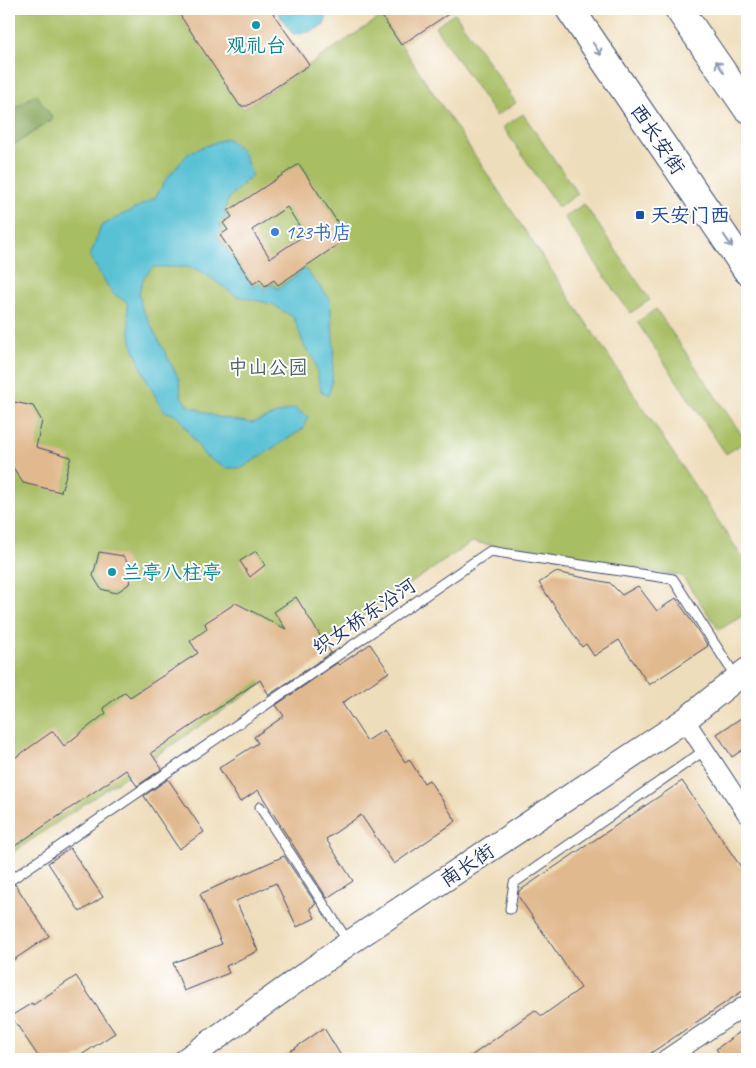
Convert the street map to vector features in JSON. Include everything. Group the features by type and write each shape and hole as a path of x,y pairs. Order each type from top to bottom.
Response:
{"highway":[{"name":"西长安街","path":"570,9 747,270"},
{"path":"679,9 747,108"}],"street":[{"name":"南长街","path":"187,1059 349,943 685,720 742,674"},
{"path":"685,720 747,814"},
{"path":"666,1059 747,1004"}],"lane":[{"name":"织女桥东沿河","path":"9,881 490,552 673,579 742,674"},
{"path":"510,909 514,883 705,750"},
{"path":"260,807 349,943"}],"green space":[{"name":"中山公园","path":"9,9 176,9 243,109 382,16 747,564 747,613 719,630 682,576 472,542 9,855"},
{"path":"455,13 516,103 496,116 435,27"},
{"path":"36,94 53,119 11,147 9,143 9,112"},
{"path":"523,114 578,194 558,207 503,127"},
{"path":"584,204 650,300 630,313 564,217"},
{"path":"656,309 746,441 726,454 637,322"}],"water":[{"path":"275,9 329,9 324,25 309,32 293,34"},
{"path":"227,138 243,152 252,175 229,198 224,211 227,216 219,223 223,230 217,235 253,287 259,283 264,289 273,284 277,289 305,269 330,299 334,348 332,382 328,396 321,391 314,359 305,348 294,318 272,304 236,296 203,272 187,267 153,267 144,277 139,293 142,308 179,379 181,396 187,405 217,417 252,423 294,408 308,417 303,429 242,468 225,468 205,456 178,416 164,411 147,381 131,342 127,302 112,293 90,257 101,226 155,198 167,178 190,152"}],"building":[{"path":"176,9 270,9 309,65 247,106 240,106"},
{"path":"377,9 456,9 401,45"},
{"path":"299,164 348,238 278,285 274,280 265,286 260,279 253,284 220,235 228,230 223,223 232,217 228,211","holes":["287,207 305,235 270,258 252,230"]},
{"path":"9,401 33,406 42,421 36,447 71,457 61,492 23,483 9,461"},
{"path":"256,551 265,565 250,577 240,561"},
{"name":"兰亭八柱亭","path":"99,552 123,556 132,569 129,584 116,593 101,589 93,576"},
{"path":"555,572 610,583 622,595 638,586 657,611 676,598 708,646 649,685 619,640 594,656 586,644 582,647 539,583"},
{"path":"296,597 331,653 269,695 260,680 151,753 162,769 137,786 126,770 9,850 9,762 53,731 64,746 106,713 103,708 125,692 130,697 198,653 190,641 207,629 205,623 236,603 286,629 274,612"},
{"path":"370,644 389,672 342,703 367,741 384,730 405,762 409,759 424,783 429,780 456,821 394,864 361,815 326,839 353,881 327,898 258,790 240,802 219,768 258,743 254,737 284,716 276,705 337,663 339,665"},
{"path":"747,714 747,747 732,757 717,734"},
{"path":"168,779 204,832 179,849 144,796"},
{"path":"682,781 747,876 747,988 642,1059 467,1059 535,1010 542,1016 581,988 518,896 519,891"},
{"path":"70,848 103,897 80,912 48,863"},
{"path":"284,856 316,904 310,908 315,918 297,927 276,883 236,901 258,951 226,966 229,973 184,991 173,963 222,944 200,894"},
{"path":"15,884 49,936 9,963 9,887"},
{"path":"76,976 115,1033 75,1059 40,1059 11,1016 32,1003 33,1005"},
{"path":"747,1027 747,1059 723,1059 716,1049"},
{"path":"324,1028 343,1059 279,1059"}],"place":[{"name":"观礼台","path":"256,25"},
{"name":"天安门西","path":"640,215"},
{"name":"123书店","path":"275,232"},
{"name":"兰亭八柱亭","path":"112,572"}]}
